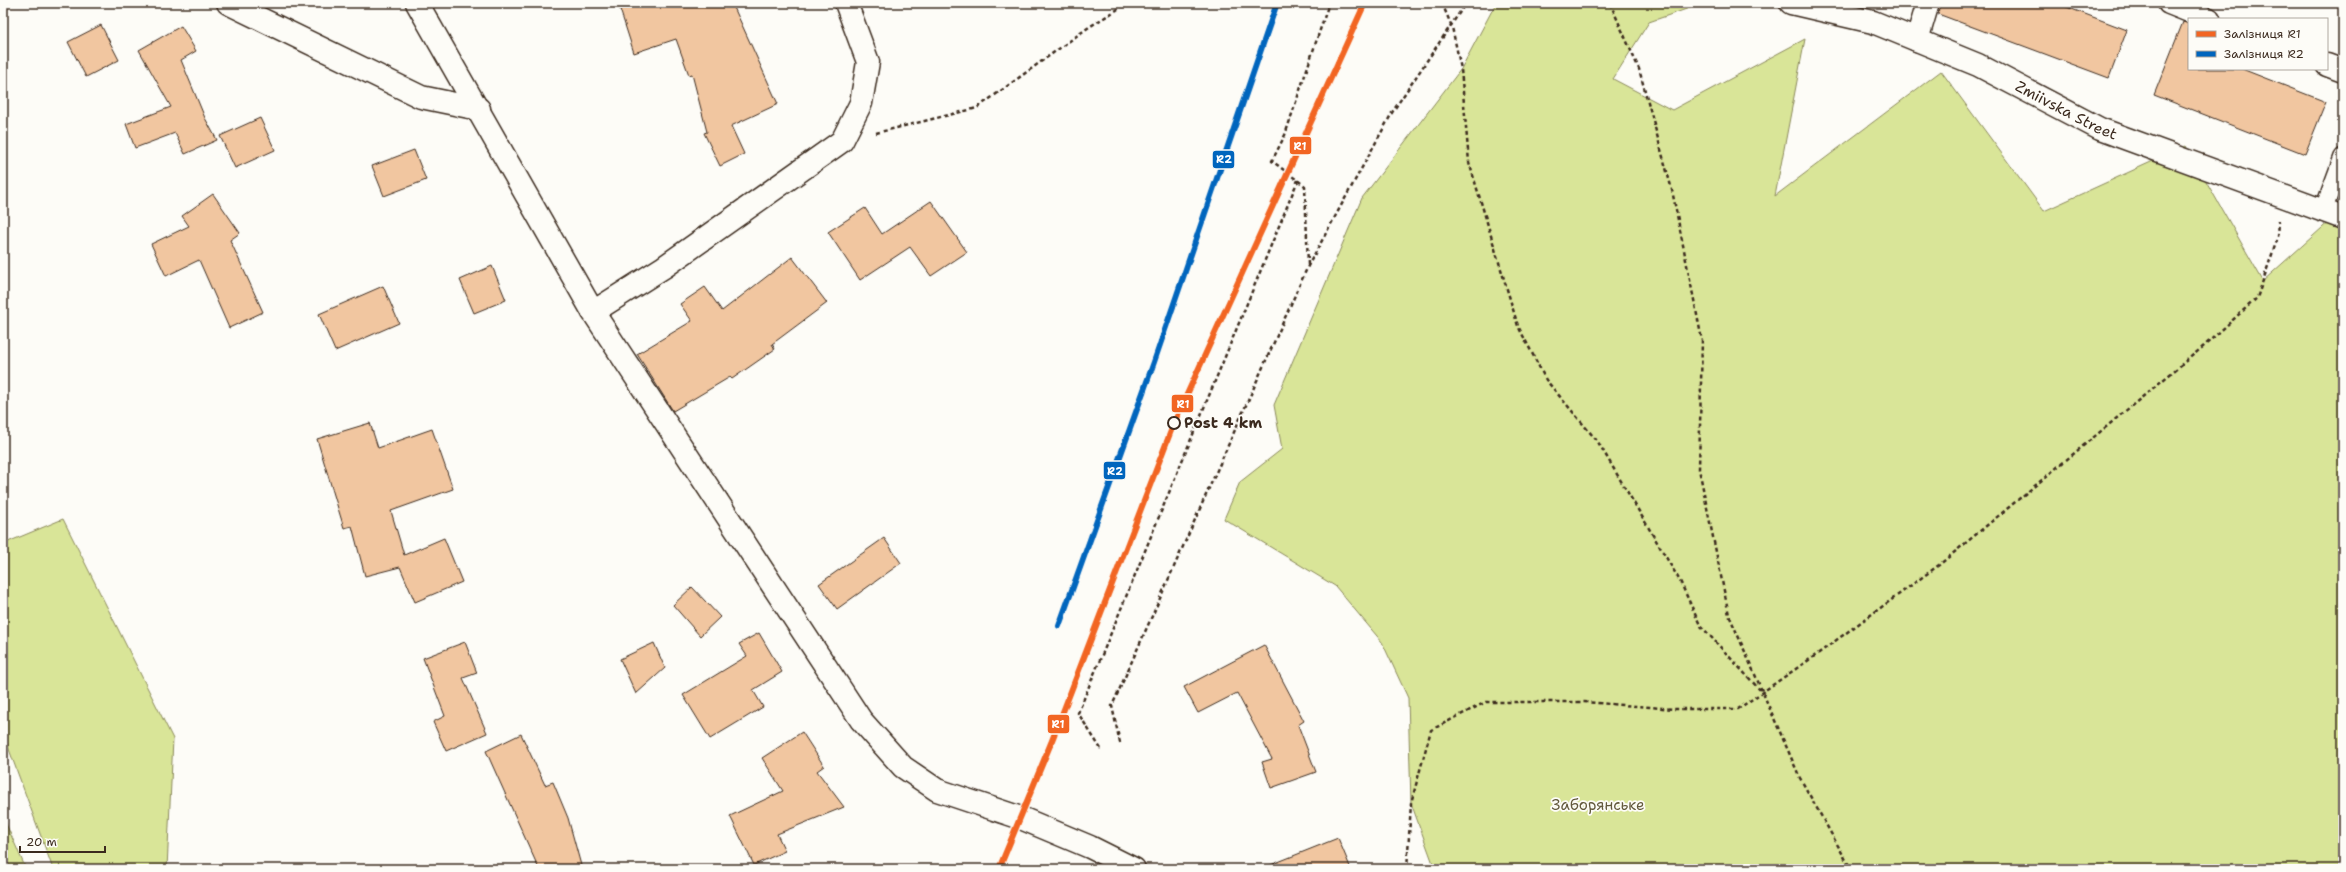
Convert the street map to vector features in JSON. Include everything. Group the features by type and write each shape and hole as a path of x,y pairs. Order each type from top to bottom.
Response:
{"street":[{"path":"228,3 421,97 479,109"},
{"path":"417,3 479,109 593,312 862,720 903,767 938,790 1021,818 1090,847 1134,869"},
{"path":"593,312 664,267 842,141 860,103 868,62 846,3"},
{"name":"Zmiivska Street","path":"1791,3 1873,22 1978,65 2100,129 2333,214"},
{"path":"1917,40 1928,3"},
{"path":"2169,3 2206,18"},
{"path":"2328,65 2343,71"}],"lane":[{"path":"2333,214 2343,157"}],"path":[{"path":"842,141 977,108 1089,27 1128,3"},
{"path":"1308,266 1304,186 1272,161 1285,135 1329,3"},
{"path":"1442,3 1452,27 1461,69 1469,162 1518,326 1546,380 1598,442 1680,581 1700,625 1767,698 1800,778 1851,869"},
{"path":"1120,743 1112,706 1308,266 1393,111 1452,27 1466,3"},
{"path":"1610,3 1639,69 1672,190 1702,340 1699,469 1729,615 1762,692"},
{"path":"1101,749 1078,713 1298,180"},
{"path":"1407,869 1411,804 1432,730 1486,702 1584,702 1675,709 1738,709 1939,565 2204,346 2257,298 2278,237 2280,195"}],"green space":[{"name":"Заборянське","path":"1496,3 1704,3 1649,22 1613,79 1672,110 1805,39 1775,196 1941,71 2044,211 2186,146 2263,281 2342,210 2343,869 1435,869 1411,803 1408,698 1382,642 1335,586 1224,519 1240,482 1282,449 1274,405 1362,198 1461,69"},
{"path":"63,519 173,739 167,869 53,869 3,733 3,544"},
{"path":"3,817 26,869 3,869"}],"building":[{"path":"618,3 732,3 778,104 731,126 744,154 720,166 704,133 707,132 692,74 689,75 676,39 634,53"},
{"path":"1940,3 2056,3 2127,30 2109,78 1938,14"},
{"path":"2183,22 2188,24 2188,70 2245,70 2326,102 2305,154 2154,95"},
{"path":"101,25 119,60 86,77 68,42"},
{"path":"181,26 196,51 181,60 205,118 217,140 185,154 175,133 135,148 126,124 171,107 139,50"},
{"path":"260,118 275,150 235,168 220,136"},
{"path":"414,150 426,180 384,196 372,166"},
{"path":"213,194 240,233 230,240 263,312 229,328 199,260 166,276 151,244 189,226 182,216"},
{"path":"931,201 967,252 931,276 910,247 860,280 828,232 865,208 882,234"},
{"path":"792,257 827,303 772,344 775,349 732,379 730,377 673,411 637,354 692,321 680,304 705,287 722,311"},
{"path":"492,266 506,300 474,313 460,280"},
{"path":"383,286 399,323 335,351 319,314"},
{"path":"370,423 378,448 432,429 453,489 391,511 404,555 444,538 462,582 415,602 400,567 365,576 352,526 344,528 317,439"},
{"path":"884,538 901,563 837,609 819,584"},
{"path":"692,587 720,617 700,636 673,605"},
{"path":"759,633 782,672 753,690 763,707 710,739 683,695 747,656 739,644"},
{"path":"465,642 477,673 463,678 487,733 446,751 433,722 445,716 423,658"},
{"path":"654,643 665,668 636,694 620,659"},
{"path":"1264,645 1304,721 1298,725 1316,772 1271,788 1262,762 1272,759 1237,693 1198,713 1184,687"},
{"path":"802,732 824,766 817,771 844,807 777,834 785,851 754,865 730,816 783,791 762,758"},
{"path":"521,734 545,785 553,782 568,818 582,869 539,869 486,751"},
{"path":"1338,838 1351,869 1263,869 1263,868"}],"rail line":[{"name":"R2","path":"1059,626 1154,362 1277,3"},
{"name":"R1","path":"999,869 1051,743 1174,423 1365,3"}],"place":[{"name":"Post 4 km","path":"1174,423"}]}
